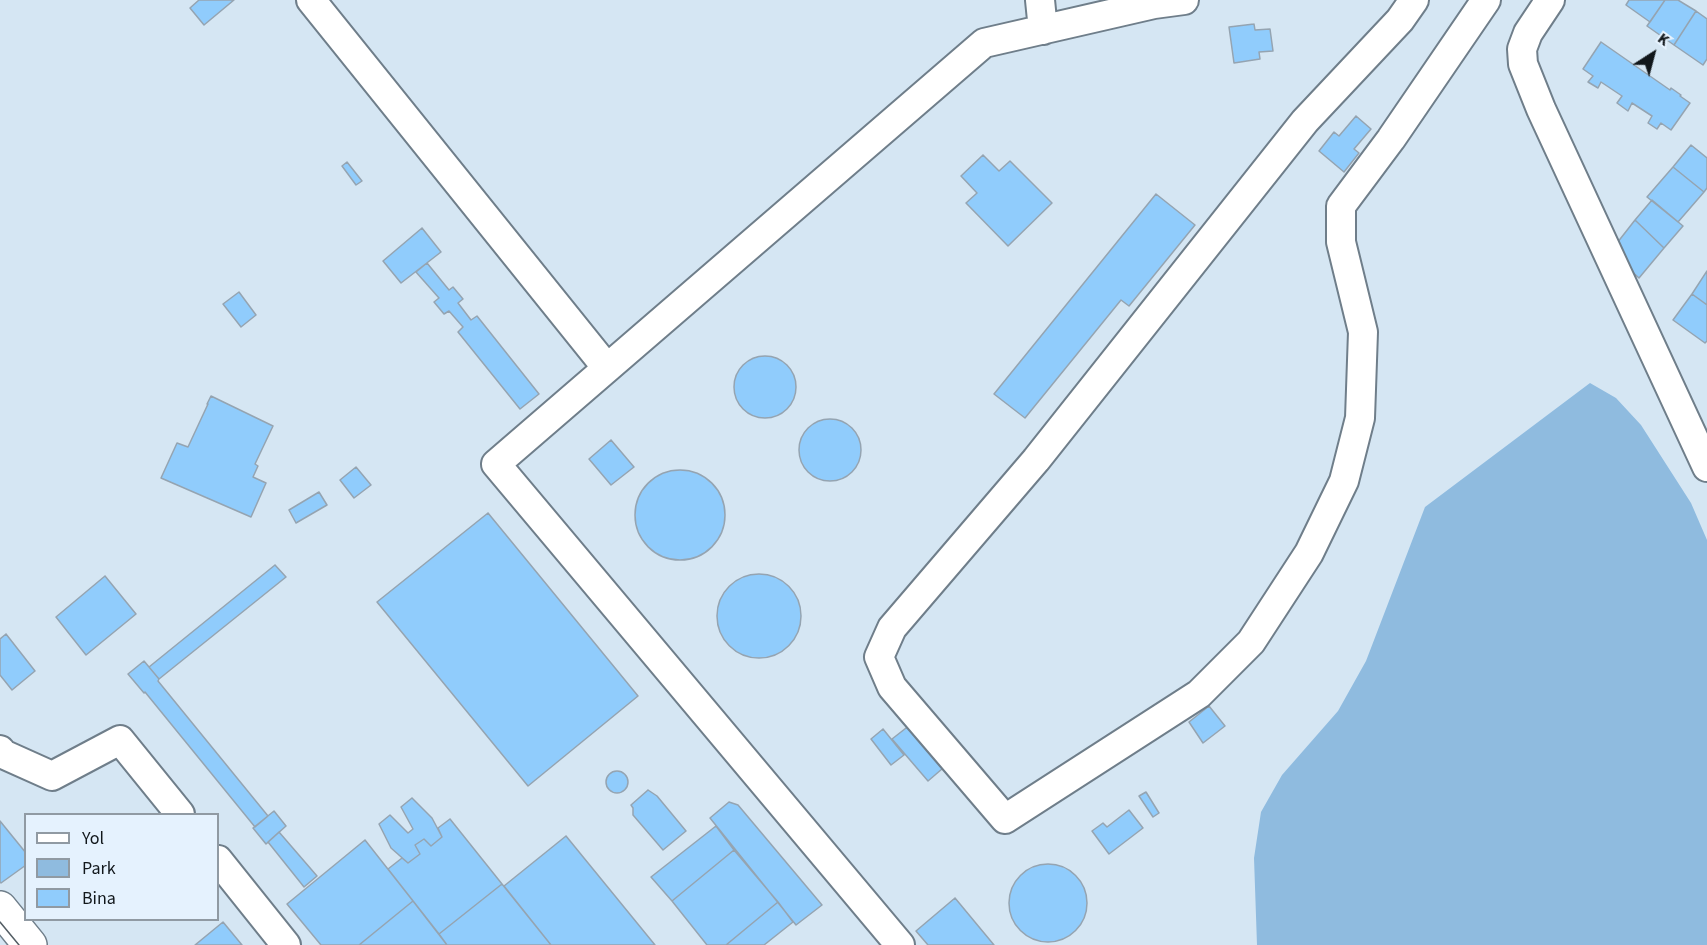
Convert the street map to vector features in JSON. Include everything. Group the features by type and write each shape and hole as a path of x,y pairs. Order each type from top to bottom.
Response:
{"main road":[{"path":"0,908 30,945"}],"street":[{"path":"311,0 607,368"},
{"path":"1040,0 1043,30"},
{"path":"900,945 496,464 984,43 1154,4 1184,0"},
{"path":"1414,0 1400,20 1305,121 1036,459 892,628 879,657 892,687 1005,819 1199,694 1251,642 1309,553 1344,481 1360,418 1362,332 1341,242 1341,206 1391,139 1486,0"},
{"path":"1550,0 1528,33 1522,48 1522,64 1541,109 1704,449"},
{"path":"0,750 3,754 52,776 120,740 179,813"},
{"path":"219,861 286,945"}],"green space":[{"path":"1590,383 1616,398 1641,425 1691,503 1707,540 1707,945 1257,945 1254,858 1261,812 1282,775 1338,711 1366,661 1425,507"}],"building":[{"path":"199,0 234,0 204,25 190,8"},
{"path":"1629,0 1665,0 1650,22 1626,5"},
{"path":"1665,0 1678,0 1696,11 1674,45 1647,26"},
{"path":"1696,11 1707,19 1707,59 1703,65 1674,45"},
{"path":"1254,24 1255,30 1270,29 1273,51 1259,52 1260,59 1234,63 1229,27"},
{"path":"1601,42 1690,103 1671,130 1661,123 1657,129 1648,123 1652,116 1632,103 1628,111 1617,103 1622,96 1601,82 1598,88 1588,82 1593,76 1583,69"},
{"path":"1356,116 1371,129 1354,149 1359,153 1344,172 1319,151 1334,132 1339,136"},
{"path":"1691,145 1707,158 1707,188 1704,192 1673,167"},
{"path":"983,155 999,171 1010,161 1052,203 1008,246 966,203 977,193 961,176"},
{"path":"347,162 362,181 356,185 342,166"},
{"path":"1673,167 1704,192 1678,222 1647,197"},
{"path":"1156,194 1195,225 1129,306 1121,300 1025,418 994,394"},
{"path":"1652,200 1683,226 1664,248 1635,220"},
{"path":"1635,220 1664,248 1639,278 1610,252"},
{"path":"422,228 441,252 401,283 383,261"},
{"path":"427,263 449,290 453,287 463,299 458,303 471,320 477,316 539,394 520,409 458,332 463,327 449,311 444,314 434,302 439,298 416,272"},
{"path":"1707,271 1707,305 1692,294"},
{"path":"239,292 256,315 241,327 223,304"},
{"path":"1692,294 1707,305 1707,341 1705,343 1673,320"},
{"path":"759,356 771,356 787,365 794,375 796,387 794,399 787,409 771,418 759,418 748,413 739,404 734,393 734,381 739,370 748,361"},
{"path":"211,396 273,426 255,464 258,466 253,477 266,483 251,517 161,478 177,443 188,447"},
{"path":"830,419 847,424 852,428 856,433 861,450 856,467 852,472 847,476 830,481 813,476 808,472 804,467 799,450 804,433 808,428 813,424"},
{"path":"611,440 634,467 611,485 589,459"},
{"path":"356,467 371,485 354,498 340,480"},
{"path":"680,470 697,474 712,483 721,498 725,515 721,532 712,547 697,556 680,560 663,556 648,547 639,532 635,515 639,498 648,483 663,474"},
{"path":"319,492 327,505 296,523 289,510"},
{"path":"488,513 638,696 528,786 377,602"},
{"path":"275,565 286,577 159,679 149,667"},
{"path":"759,574 775,577 789,586 798,600 801,616 798,632 789,646 775,655 759,658 743,655 729,646 720,632 717,616 720,600 729,586 743,577"},
{"path":"105,576 136,614 86,655 56,617"},
{"path":"6,634 35,671 12,690 0,675 0,639"},
{"path":"144,661 268,816 255,827 128,674"},
{"path":"1209,706 1225,726 1203,743 1189,722"},
{"path":"915,721 949,763 928,781 892,739"},
{"path":"883,729 904,755 891,765 871,739"},
{"path":"617,771 625,774 628,782 625,790 617,793 609,790 606,782 609,774"},
{"path":"648,790 657,796 686,831 663,850 633,815 631,805"},
{"path":"1146,792 1159,813 1153,817 1139,796"},
{"path":"412,798 432,818 442,837 431,846 424,839 415,845 420,854 408,863 391,848 379,824 390,815 408,833 413,829 401,807"},
{"path":"729,802 738,805 822,905 796,925 710,818"},
{"path":"1129,810 1143,828 1109,854 1092,831 1103,823 1107,827"},
{"path":"274,811 286,826 266,844 253,828"},
{"path":"450,819 502,884 439,934 388,869 402,858 408,863 420,854 415,845 424,839 431,846 442,837 438,828"},
{"path":"0,821 24,851 24,866 0,882"},
{"path":"716,826 734,850 672,901 651,877"},
{"path":"279,832 317,876 304,887 268,842"},
{"path":"566,836 655,945 551,945 504,886"},
{"path":"365,840 413,901 359,945 321,945 287,904"},
{"path":"734,850 778,902 726,945 707,945 672,901"},
{"path":"1040,864 1056,864 1070,870 1081,881 1087,895 1087,911 1081,925 1070,936 1056,942 1040,942 1026,936 1015,925 1009,911 1009,895 1015,881 1026,870"},
{"path":"502,884 551,945 447,945 439,934"},
{"path":"955,898 994,945 928,945 916,931"},
{"path":"413,901 447,945 359,945"},
{"path":"778,902 793,922 764,945 726,945"},
{"path":"223,922 242,945 195,945"}],"tram line":[{"path":"0,922 19,945"}]}
